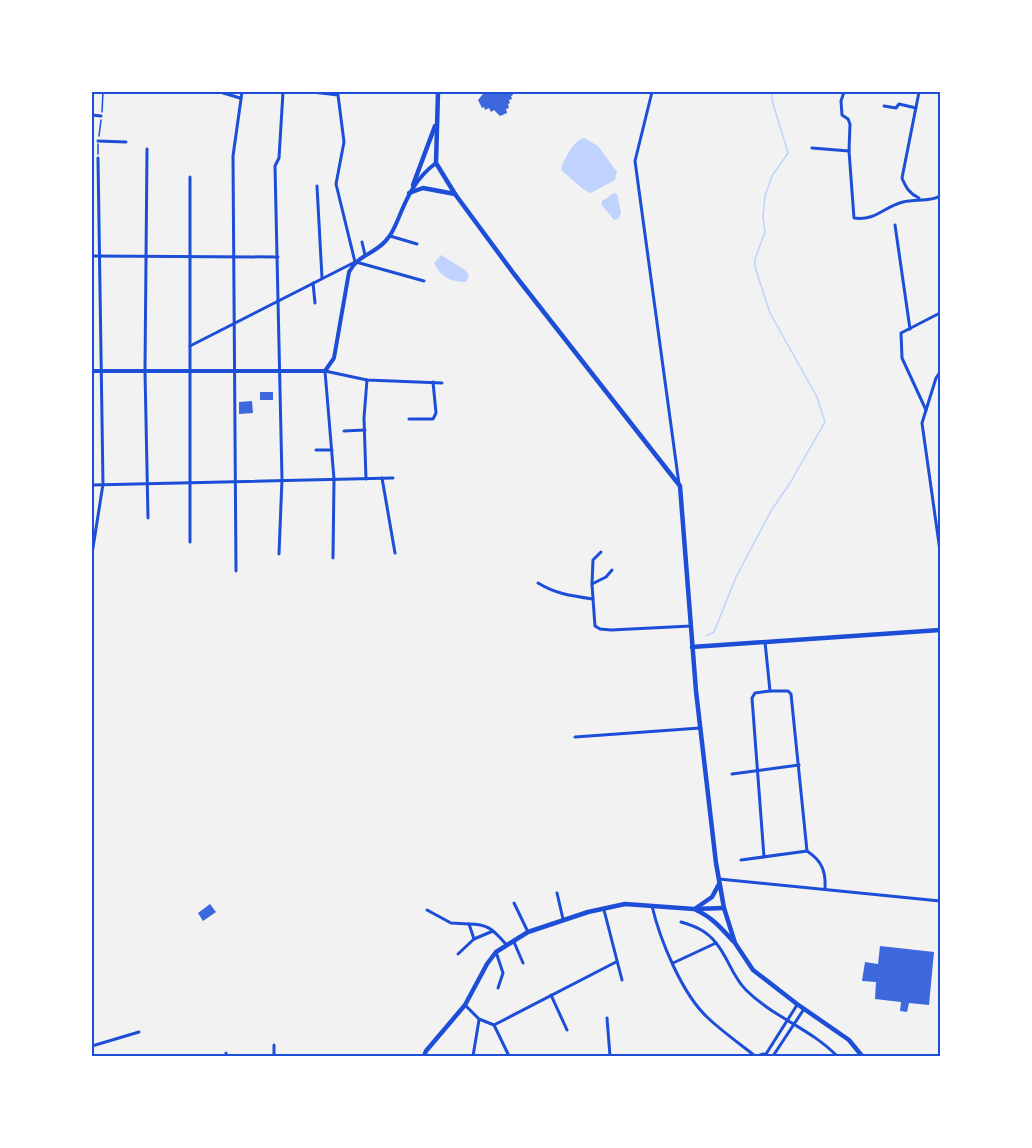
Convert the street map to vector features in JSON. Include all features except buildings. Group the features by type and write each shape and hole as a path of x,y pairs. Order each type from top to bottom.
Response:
{"main road":[{"path":"438,92 436,163 455,194 680,486 700,728 719,881 724,908 735,943"},
{"path":"413,185 436,124"},
{"path":"409,193 423,188 455,194"},
{"path":"692,647 940,630"},
{"path":"694,909 712,897 719,881"},
{"path":"424,1056 465,1005 496,952 528,932 563,919 625,904 694,909 724,908"},
{"path":"694,909 704,913 722,927 753,970 849,1040 862,1056"}],"street":[{"path":"220,92 240,98"},
{"path":"236,571 233,156 242,92"},
{"path":"279,554 282,479 275,166 279,158 283,92"},
{"path":"312,92 338,96 344,142 336,184 355,262 350,272 334,358 325,371 332,450 333,558"},
{"path":"652,92 635,161 680,486"},
{"path":"844,92 841,108 842,115 848,119 850,124 849,151 854,218 865,219 892,205 921,199"},
{"path":"919,92 902,178 912,195 929,200 940,196"},
{"path":"884,106 896,108 899,104 916,108"},
{"path":"92,115 101,116"},
{"path":"98,141 126,142"},
{"path":"812,148 849,151"},
{"path":"147,149 145,371 148,518"},
{"path":"92,554 103,484 98,158"},
{"path":"190,346 355,262 383,245 390,236 413,185 436,163"},
{"path":"190,177 190,542"},
{"path":"317,186 322,278"},
{"path":"895,225 910,329"},
{"path":"390,236 417,244"},
{"path":"362,242 365,255"},
{"path":"92,256 278,257"},
{"path":"355,262 424,281"},
{"path":"313,283 315,303"},
{"path":"926,410 902,358 901,333 940,313"},
{"path":"92,371 325,371 367,380 442,382"},
{"path":"940,372 922,423 940,551"},
{"path":"366,478 364,430 367,380"},
{"path":"409,420 433,419 436,413 433,382"},
{"path":"344,431 364,430"},
{"path":"316,450 332,450"},
{"path":"382,478 395,552"},
{"path":"92,484 393,478"},
{"path":"601,552 593,560 592,584 596,626 600,629 611,630 691,626"},
{"path":"592,584 606,577 612,570"},
{"path":"538,583 565,596 593,599"},
{"path":"765,642 770,691"},
{"path":"764,857 752,698 755,693 788,691 791,694 807,851"},
{"path":"575,737 700,728"},
{"path":"732,774 799,765"},
{"path":"741,860 807,851 818,858 824,868 825,889"},
{"path":"719,881 940,901"},
{"path":"557,893 563,919"},
{"path":"514,903 528,932"},
{"path":"651,906 658,932 692,998 707,1017 756,1056 769,1056"},
{"path":"603,908 622,980"},
{"path":"426,910 451,923 481,924 493,931 506,944"},
{"path":"681,922 696,926 710,935 733,974 747,991 806,1031 837,1056"},
{"path":"469,924 474,939"},
{"path":"458,954 474,939 493,931"},
{"path":"513,940 524,963"},
{"path":"673,963 716,943"},
{"path":"496,952 503,973 498,988"},
{"path":"494,1025 616,962"},
{"path":"551,995 567,1030"},
{"path":"769,1056 797,1004"},
{"path":"465,1005 479,1019 494,1025 509,1056"},
{"path":"769,1056 804,1009"},
{"path":"607,1018 610,1056"},
{"path":"472,1056 479,1019"},
{"path":"92,1047 139,1032"},
{"path":"274,1045 274,1056"}],"path":[{"path":"98,158 103,92"}],"water":[{"path":"584,138 598,146 617,172 615,180 591,193 584,190 561,170 576,142"},
{"path":"613,193 617,194 621,212 619,218 614,220 601,204"},
{"path":"441,255 465,270 469,275 466,282 451,280 440,272 434,263"}],"waterway":[{"path":"706,636 714,632 736,577 771,511 825,422 817,397 770,313 755,267 755,259 765,232 763,217 765,196 772,176 788,153 772,100 772,92"}]}
